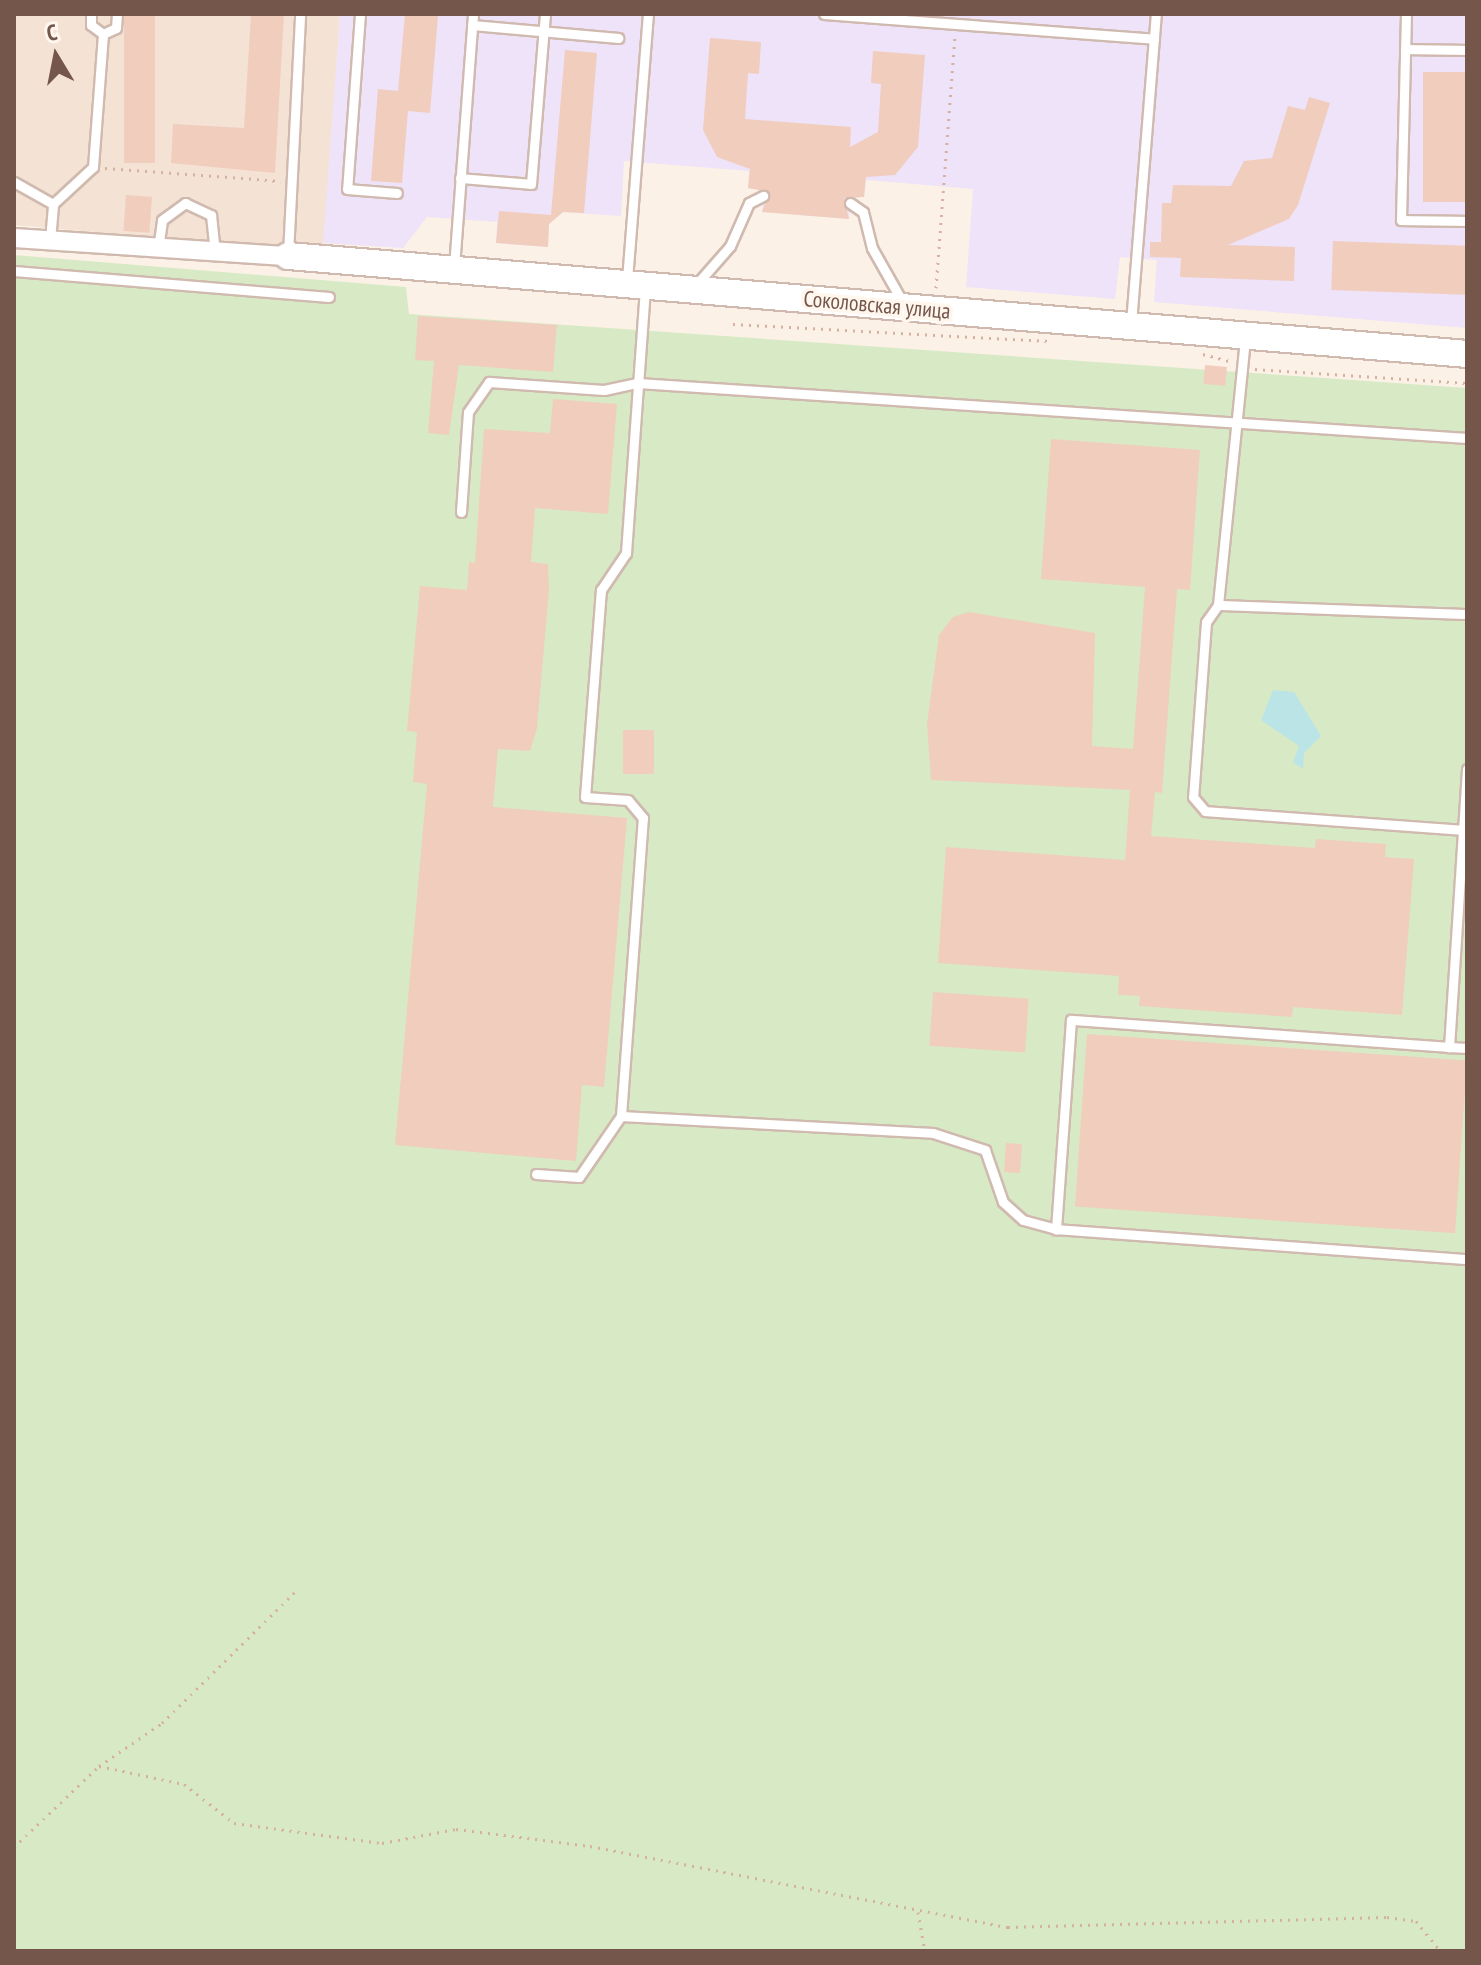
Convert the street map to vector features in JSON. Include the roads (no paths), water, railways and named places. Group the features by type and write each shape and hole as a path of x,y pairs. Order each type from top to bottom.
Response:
{"street":[{"path":"14,238 288,256"},
{"name":"Соколовская улица","path":"288,256 454,267 1467,354"}],"lane":[{"path":"91,14 91,25 103,34"},
{"path":"103,34 116,28 117,14"},
{"path":"288,256 300,14"},
{"path":"360,14 347,189 397,193"},
{"path":"454,267 473,14"},
{"path":"460,178 531,184 545,14"},
{"path":"536,1174 579,1177 621,1116 643,818 628,800 585,797 601,590 626,553 638,383 636,284 648,14"},
{"path":"824,14 1154,39"},
{"path":"1131,326 1156,14"},
{"path":"1406,14 1401,220 1467,221"},
{"path":"472,25 618,38"},
{"path":"50,240 53,204 93,167 103,34"},
{"path":"1405,49 1467,50"},
{"path":"14,182 53,204"},
{"path":"692,289 730,246 749,203 763,196"},
{"path":"158,249 162,220 185,203 211,215 215,253"},
{"path":"850,203 863,212 881,267 906,307"},
{"path":"14,271 329,297"},
{"path":"1245,336 1231,423 1218,605 1206,622 1193,797 1205,811 1463,830"},
{"path":"461,512 468,412 489,382 604,390 638,383 1467,438"},
{"path":"1218,605 1467,614"},
{"path":"1449,1047 1467,769"},
{"path":"1056,1229 1071,1020 1467,1048"},
{"path":"621,1116 933,1133 985,1150 1003,1202 1023,1220 1056,1229 1467,1259"}],"water":[{"path":"1273,690 1294,692 1321,736 1304,753 1303,769 1293,762 1299,746 1261,720"}]}
